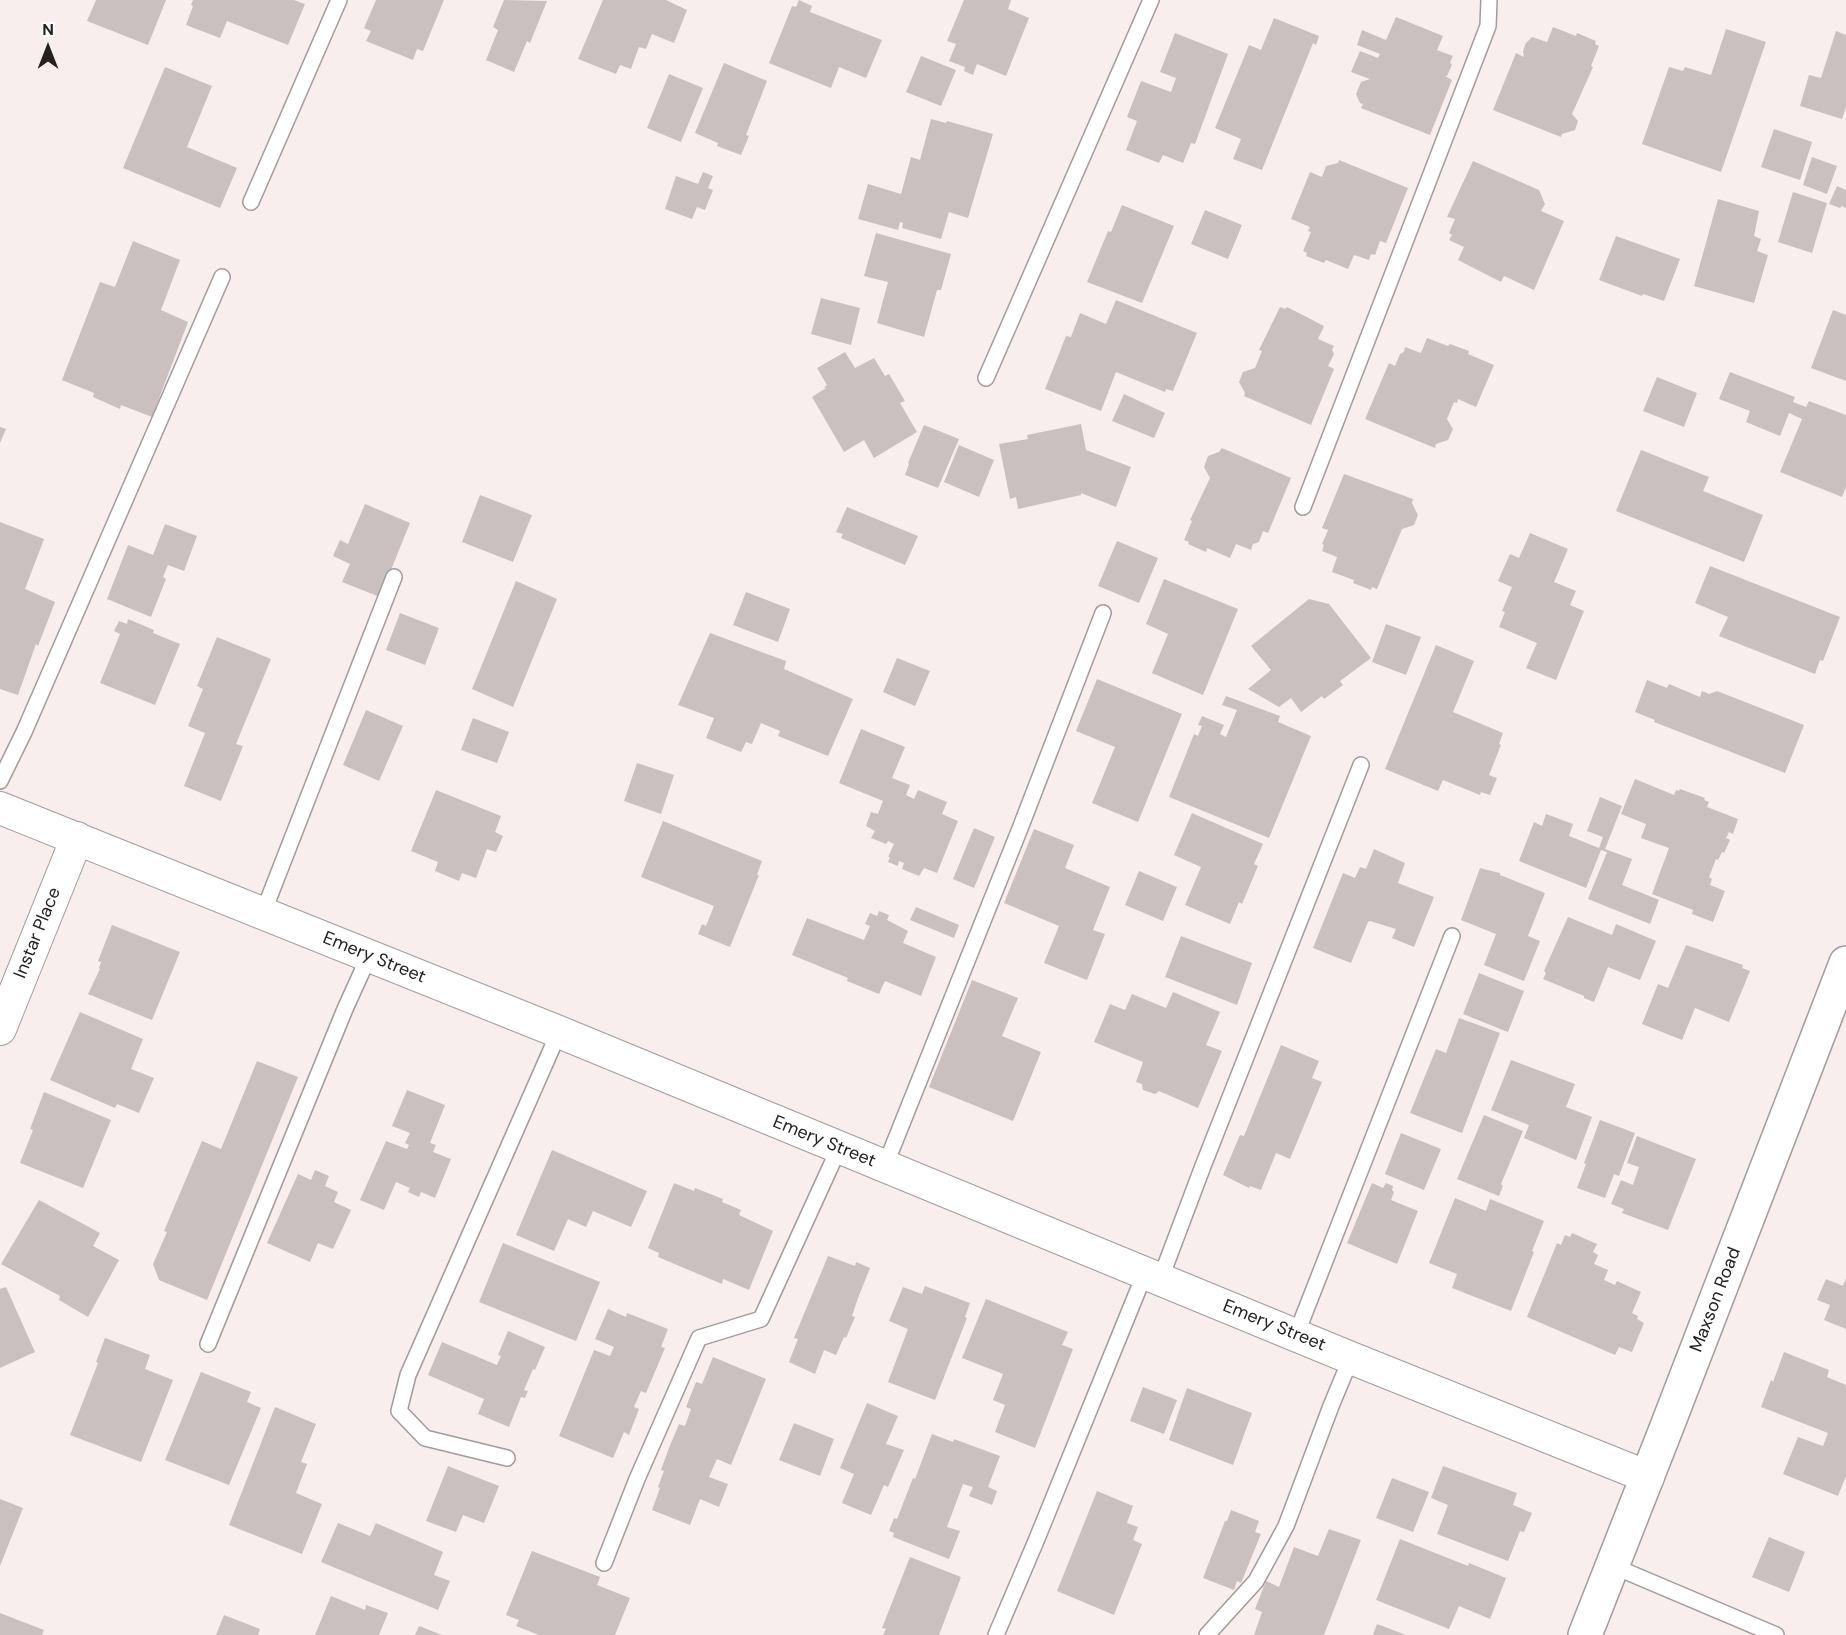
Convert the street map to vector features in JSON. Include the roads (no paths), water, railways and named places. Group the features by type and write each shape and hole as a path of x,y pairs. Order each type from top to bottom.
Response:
{"street":[{"name":"Emery Street","path":"0,808 558,1032 1648,1477"},
{"name":"Instar Place","path":"0,1029 77,838"},
{"name":"Maxson Road","path":"1585,1635 1846,963"}],"lane":[{"path":"251,202 339,0"},
{"path":"986,378 1151,0"},
{"path":"1303,507 1488,26 1489,0"},
{"path":"0,782 24,732 222,277"},
{"path":"263,913 394,577"},
{"path":"885,1167 1103,613"},
{"path":"996,1635 1207,1155 1361,765"},
{"path":"1296,1335 1452,936"},
{"path":"208,1344 369,956"},
{"path":"507,1458 425,1438 399,1411 408,1375 558,1032"},
{"path":"604,1563 637,1479 699,1338 761,1319 839,1148"},
{"path":"1207,1635 1256,1581 1286,1526 1331,1406 1352,1358"},
{"path":"1613,1566 1776,1635"}]}
